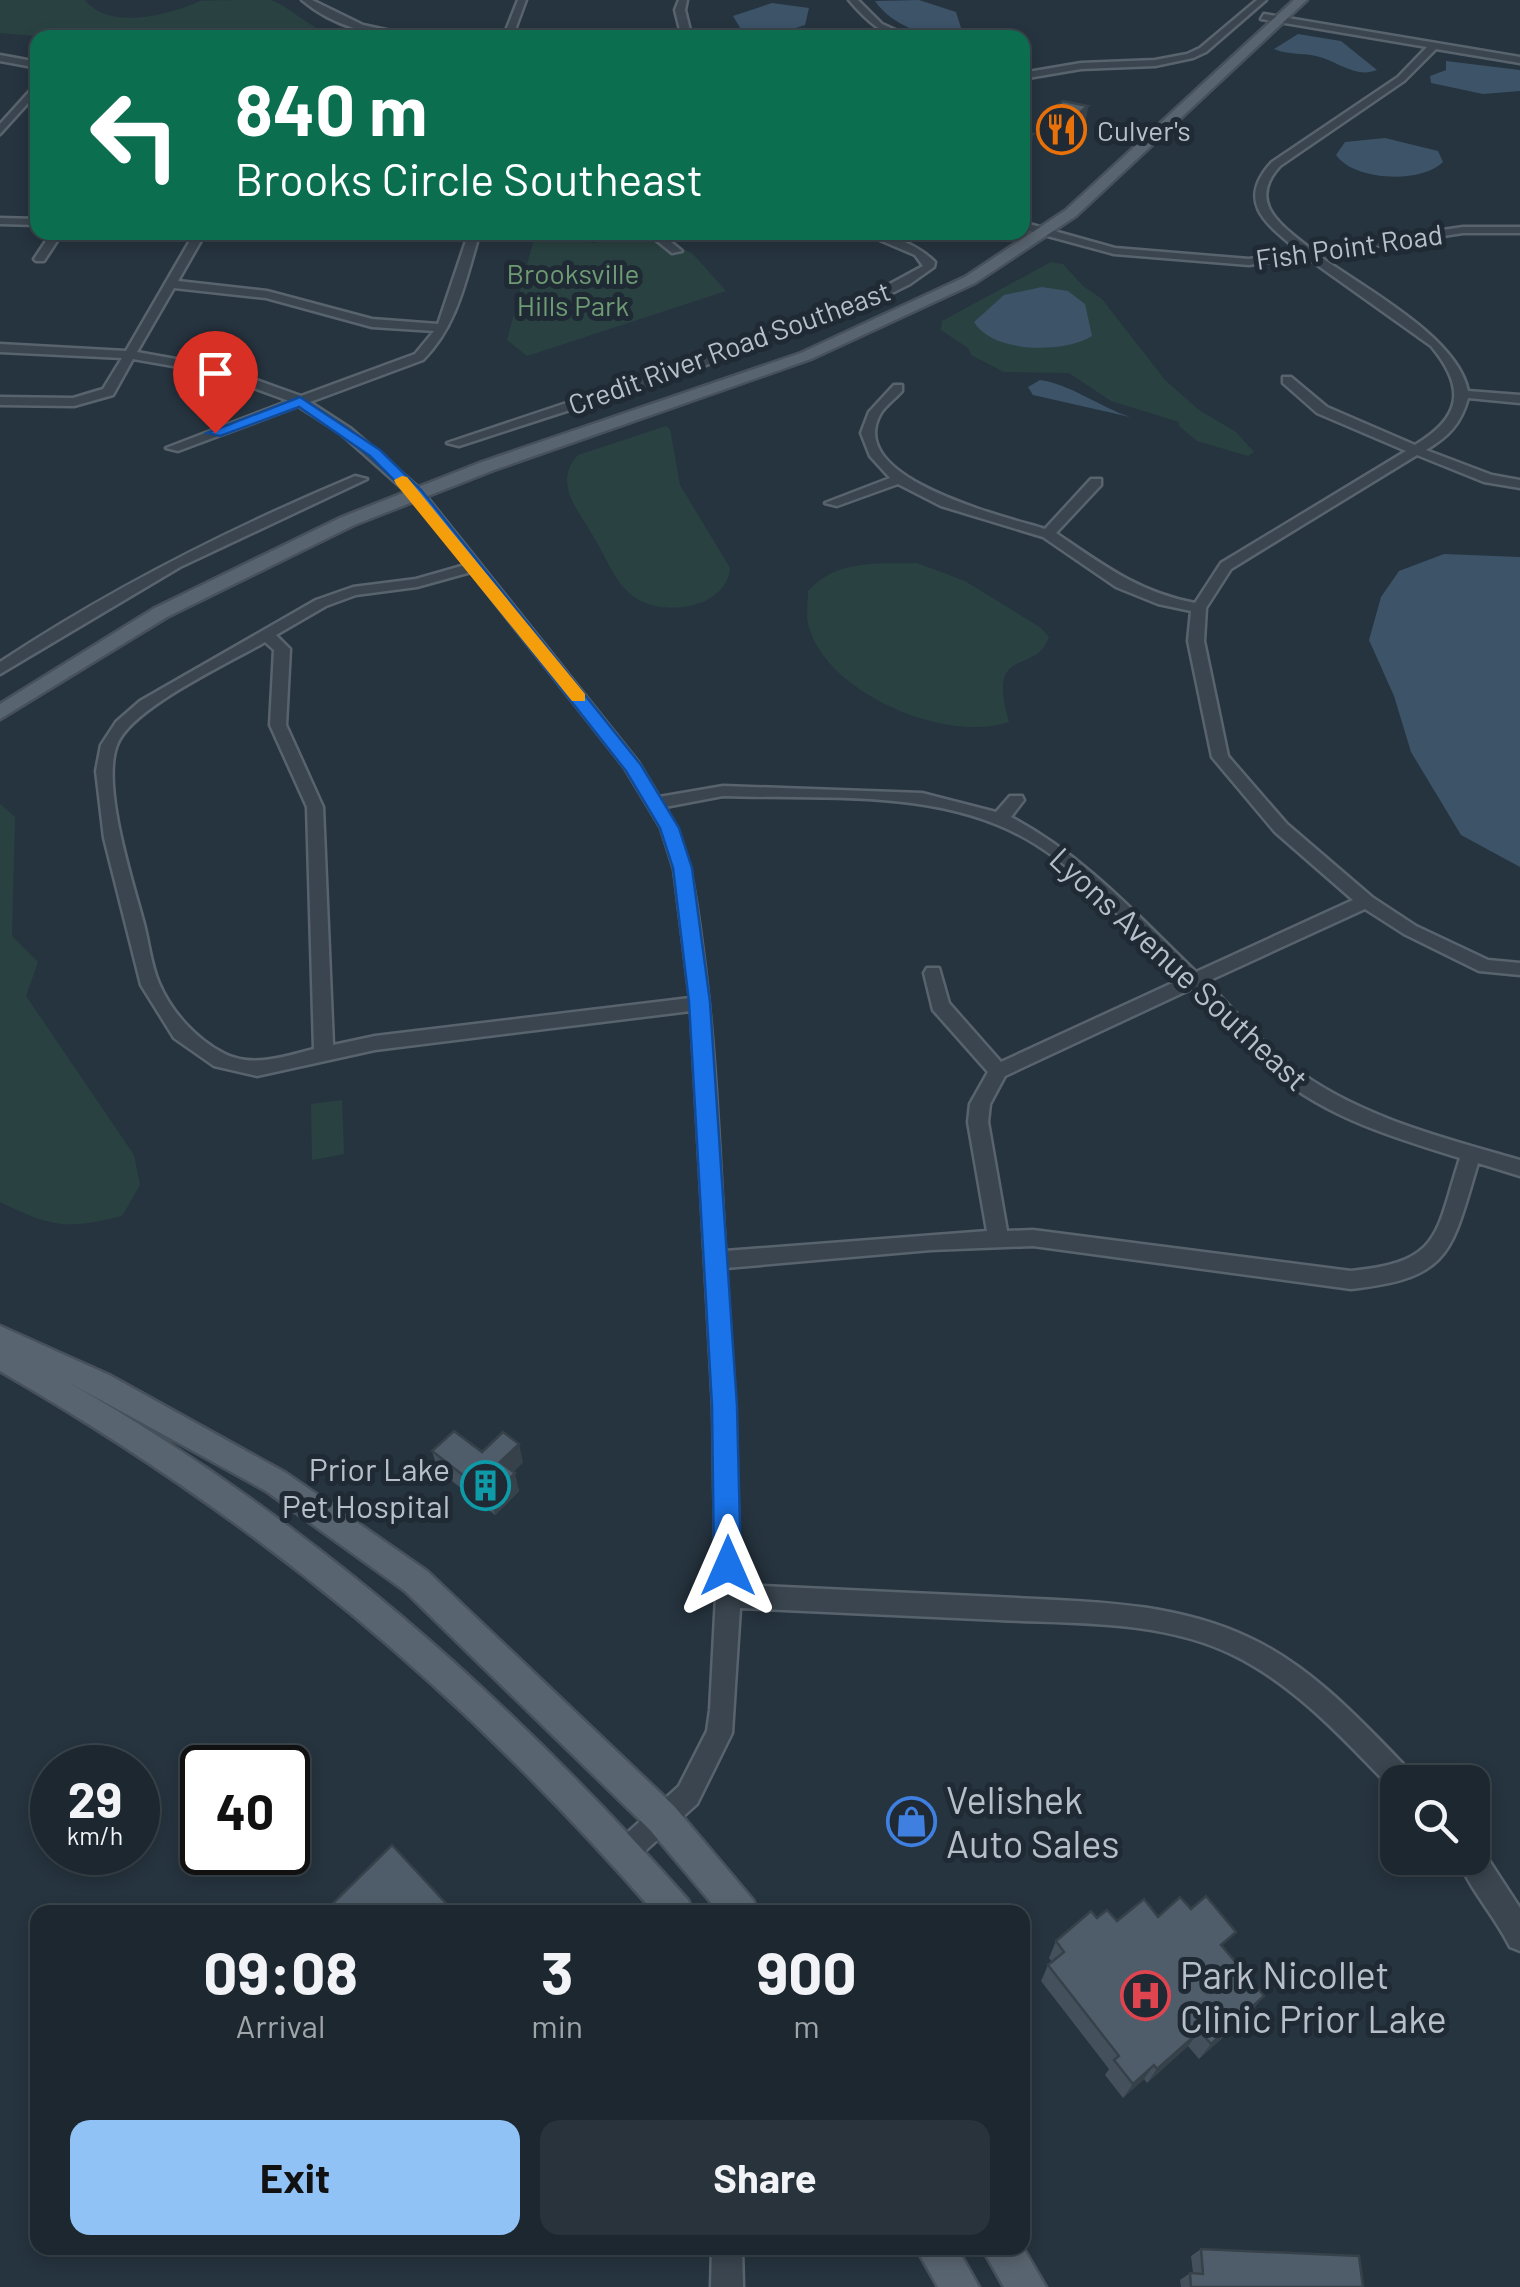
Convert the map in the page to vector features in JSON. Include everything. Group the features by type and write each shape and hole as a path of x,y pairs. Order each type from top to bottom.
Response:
{"main road":[{"path":"1031,227 1283,0"},
{"path":"1031,227 1301,0"},
{"path":"0,694 98,632 238,556 827,333 924,289 1009,240"},
{"path":"0,713 101,647 208,587 410,488"},
{"path":"0,1337 99,1383 276,1482 416,1581 662,1818 736,1905"},
{"path":"0,1357 85,1402 322,1565 473,1693 626,1852 670,1905"},
{"path":"939,2255 960,2287"},
{"path":"1006,2255 1027,2287"}],"street":[{"path":"291,0 317,18 356,30"},
{"path":"306,0 352,24 381,30"},
{"path":"511,30 522,0"},
{"path":"682,0 685,30"},
{"path":"853,0 880,26 890,30"},
{"path":"1030,75 1190,56 1203,50 1262,0"},
{"path":"1264,18 1520,60"},
{"path":"1432,48 1401,79 1276,164 1264,178 1260,202 1270,222 1435,344 1456,367 1462,394 1458,416 1443,434 1241,555 1215,580 1198,608 1196,641 1220,757 1282,828 1366,901 1410,930 1485,966 1520,969"},
{"path":"0,58 30,64"},
{"path":"0,131 30,95"},
{"path":"0,112 15,112"},
{"path":"0,222 30,222"},
{"name":"Fish Point Road","path":"1031,227 1114,252 1249,262 1463,230 1520,230"},
{"path":"40,259 53,240"},
{"path":"0,401 74,402 99,397 114,386 197,240"},
{"path":"173,448 420,357 435,344 472,240"},
{"path":"662,240 676,250"},
{"name":"Credit River Road Southeast","path":"454,443 586,402 803,325 928,268 929,262 919,253 886,240"},
{"path":"172,284 267,295 372,323 442,328"},
{"path":"0,348 133,354 232,374 300,402 375,453 410,488 596,720 656,802 682,868 700,1002 724,1406 728,1596 719,1733 688,1795 626,1852"},
{"path":"1288,380 1322,410 1489,479 1520,484"},
{"path":"898,388 875,412 868,433 877,456 899,479 946,503 1048,534 1122,584 1163,601 1198,608"},
{"path":"1462,394 1520,399"},
{"path":"0,668 75,618 155,574 247,527 360,478"},
{"path":"832,502 899,479"},
{"path":"1048,534 1096,482"},
{"path":"474,568 417,583 353,591 321,603 146,704 122,726 109,746 104,772 113,838 150,985 181,1033 221,1061 257,1069 324,1053 700,1002"},
{"path":"265,634 280,643 282,649 280,736 309,785 315,808 324,1053"},
{"name":"Lyons Avenue Southeast","path":"656,802 722,791 922,798 1000,818 1043,842 1081,870 1286,1072 1336,1106 1520,1168"},
{"path":"1000,818 1016,800"},
{"path":"998,1238 978,1122 980,1104 998,1071 1366,901"},
{"path":"933,973 940,1005 998,1071"},
{"path":"714,1260 998,1238 1069,1241 1351,1280 1389,1278 1431,1261 1444,1242 1471,1154"},
{"path":"728,1596 1074,1611 1161,1619 1240,1645 1278,1667 1334,1712 1386,1765"},
{"path":"1483,1875 1520,1937"},
{"path":"727,2287 728,2255"}],"green space":[{"path":"0,0 85,0 96,10 124,18 157,15 200,1 270,0 316,27 30,30 30,36 0,33"},
{"name":"Brooksville Hills Park","path":"660,240 692,253 726,291 527,356 507,340 533,242 477,241"},
{"path":"1051,262 1063,264 1083,286 1102,299 1165,380 1199,410 1236,432 1254,452 1248,456 1197,441 1179,422 1111,401 1069,373 1004,372 971,355 968,348 941,330 942,321"},
{"path":"666,426 670,429 680,485 730,568 727,581 708,599 667,608 633,596 614,574 576,509 567,477 578,455"},
{"path":"917,563 965,581 1041,628 1049,637 1034,656 1008,671 1004,697 1009,722 983,727 953,726 890,707 837,671 818,648 807,612 808,591 819,581 858,565"},
{"path":"0,804 15,817 12,936 38,962 26,996 134,1155 140,1185 122,1216 59,1224 0,1202"},
{"path":"342,1100 344,1154 312,1160 311,1104"}],"water":[{"path":"919,0 956,12 962,30 914,30 891,18 875,1"},
{"path":"772,3 809,8 805,25 790,30 741,30 733,16"},
{"path":"1298,34 1341,41 1377,70 1356,71 1317,56 1274,49"},
{"path":"1446,61 1520,70 1520,91 1483,94 1431,83 1430,76 1446,70"},
{"path":"1385,138 1438,151 1443,162 1420,174 1388,176 1357,170 1336,155 1345,142"},
{"path":"1042,287 1068,291 1085,304 1092,336 1047,348 1012,345 996,340 974,322 1004,295"},
{"path":"1040,380 1130,417 1033,395 1028,387"},
{"path":"1444,554 1520,557 1520,867 1461,835 1411,752 1394,696 1369,640 1381,597 1399,571"}],"building":[{"path":"1063,101 1088,106 1065,124 1040,119"},
{"path":"454,1431 482,1452 503,1432 519,1444 500,1462 515,1473 491,1497 432,1451"},
{"path":"392,1845 448,1905 331,1905"},
{"name":"Park Nicollet Clinic Prior Lake","path":"1206,1896 1236,1932 1221,1945 1264,1996 1211,2044 1200,2031 1157,2069 1154,2065 1133,2084 1114,2060 1119,2056 1048,1965 1064,1952 1056,1941 1091,1911 1097,1918 1107,1910 1117,1921 1144,1899 1158,1917 1180,1897 1191,1909"},
{"path":"1201,2249 1359,2256 1363,2287 1191,2287 1190,2273 1203,2274"}],"slow traffic":[{"path":"402,480 579,697"}],"place":[{"name":"Culver's","path":"1062,130"},
{"name":"Prior Lake Pet Hospital","path":"485,1486"},
{"name":"Velishek Auto Sales","path":"911,1821"},
{"name":"Park Nicollet Clinic Prior Lake","path":"1145,1996"}],"route":[{"path":"215,433 300,402 375,453 416,493 578,696 634,769 669,828 682,868 700,1002 724,1406 728,1566"}]}
